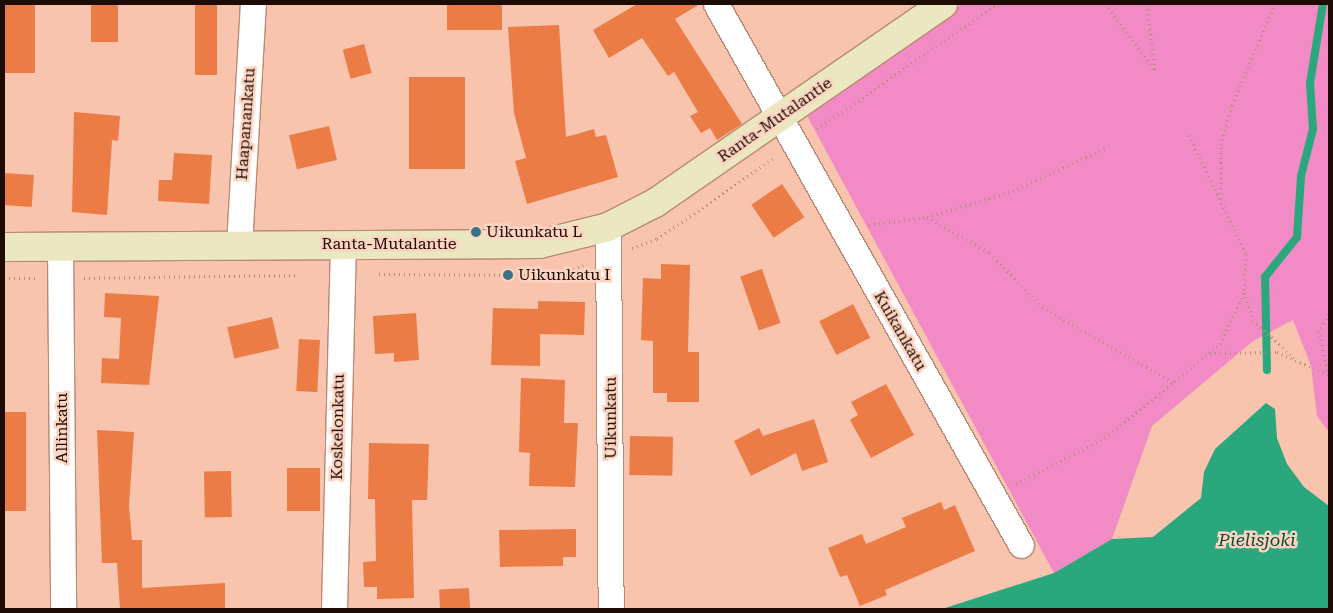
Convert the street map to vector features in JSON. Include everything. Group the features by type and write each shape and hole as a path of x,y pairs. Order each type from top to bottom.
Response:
{"street":[{"name":"Haapanankatu","path":"239,245 253,4"},
{"name":"Kuikankatu","path":"716,4 781,116 794,145 1021,545"},
{"name":"Ranta-Mutalantie","path":"4,247 540,244 608,228 655,204 943,4"},
{"name":"Uikunkatu","path":"608,228 610,256 611,609"},
{"name":"Koskelonkatu","path":"334,609 343,244"},
{"name":"Allinkatu","path":"60,246 62,278 63,609"}],"path":[{"path":"4,278 342,274 554,275 657,239 997,4"},
{"path":"1105,4 1156,72 1147,4"},
{"path":"1221,204 1223,137 1275,4"},
{"path":"1189,136 1246,254 1244,292 1253,320 1295,359"},
{"path":"841,229 927,217 1013,191 1108,147"},
{"path":"927,217 990,253 1042,307 1174,383"},
{"path":"993,496 1105,438 1174,383 1220,344 1244,292"},
{"path":"1328,375 1319,330 1329,314"},
{"path":"1209,353 1277,352 1328,375"}],"shaded area":[{"path":"962,4 1329,4 1329,432 1317,416 1311,366 1293,320 1253,341 1152,426 1112,539 1054,573 805,112"}],"water":[{"name":"Pielisjoki","path":"1266,403 1275,409 1277,438 1287,464 1304,487 1329,506 1329,609 942,609 1054,573 1112,539 1153,537 1201,498 1204,472 1215,449"}],"building":[{"path":"4,4 35,4 35,73 4,73"},
{"path":"91,4 118,4 118,42 91,42"},
{"path":"195,4 217,4 217,75 195,75"},
{"path":"447,4 502,4 502,30 447,30"},
{"path":"637,4 700,4 675,19 742,124 717,140 710,128 701,133 690,116 698,112 674,72 668,76 642,38 609,58 593,30"},
{"path":"559,25 566,137 594,129 596,137 606,135 618,177 527,204 515,161 526,158 514,113 508,27"},
{"path":"364,44 372,73 351,79 343,50"},
{"path":"409,77 465,77 465,169 409,169"},
{"path":"74,112 120,116 118,141 112,140 107,215 72,212"},
{"path":"329,126 337,160 297,169 289,135"},
{"path":"174,153 212,155 209,204 158,201 159,180 172,180"},
{"path":"4,173 34,175 32,207 4,205"},
{"path":"782,184 804,217 774,238 751,205"},
{"path":"661,264 690,265 688,352 699,352 699,402 667,402 667,393 653,393 653,341 641,340 643,278 661,279"},
{"path":"762,269 781,323 759,330 740,276"},
{"path":"105,293 159,296 149,385 101,383 102,358 119,359 121,318 104,317"},
{"path":"538,301 585,302 584,335 540,334 540,366 491,365 493,308 538,309"},
{"path":"853,304 870,338 836,355 819,321"},
{"path":"416,313 419,360 394,362 394,353 375,354 373,316"},
{"path":"272,317 279,348 234,359 227,327"},
{"path":"299,339 320,340 317,392 296,391"},
{"path":"521,378 565,380 564,423 578,423 575,487 529,486 530,453 519,452"},
{"path":"886,384 914,435 871,458 850,420 858,415 851,402"},
{"path":"4,412 26,412 26,511 4,511"},
{"path":"814,419 828,462 802,471 796,453 751,476 734,441 759,428 763,436"},
{"path":"97,430 134,432 129,506 132,540 142,540 142,588 225,583 225,609 120,609 117,563 102,563"},
{"path":"630,436 673,437 672,476 629,475"},
{"path":"369,443 429,444 427,500 412,500 414,598 377,599 377,587 364,587 363,562 376,561 375,499 368,499"},
{"path":"287,468 320,468 320,511 287,511"},
{"path":"204,471 231,471 232,517 205,517"},
{"path":"941,502 944,510 955,505 975,551 885,590 887,595 860,606 847,575 840,577 828,548 862,534 866,544 906,527 902,518"},
{"path":"576,529 576,557 563,557 563,566 500,567 499,530"},
{"path":"469,588 470,609 440,609 439,590"}],"waterway":[{"path":"1267,370 1265,277 1297,237 1301,176 1313,129 1310,83 1323,4"}],"place":[{"name":"Uikunkatu L","path":"476,232"},
{"name":"Uikunkatu I","path":"508,275"}]}
